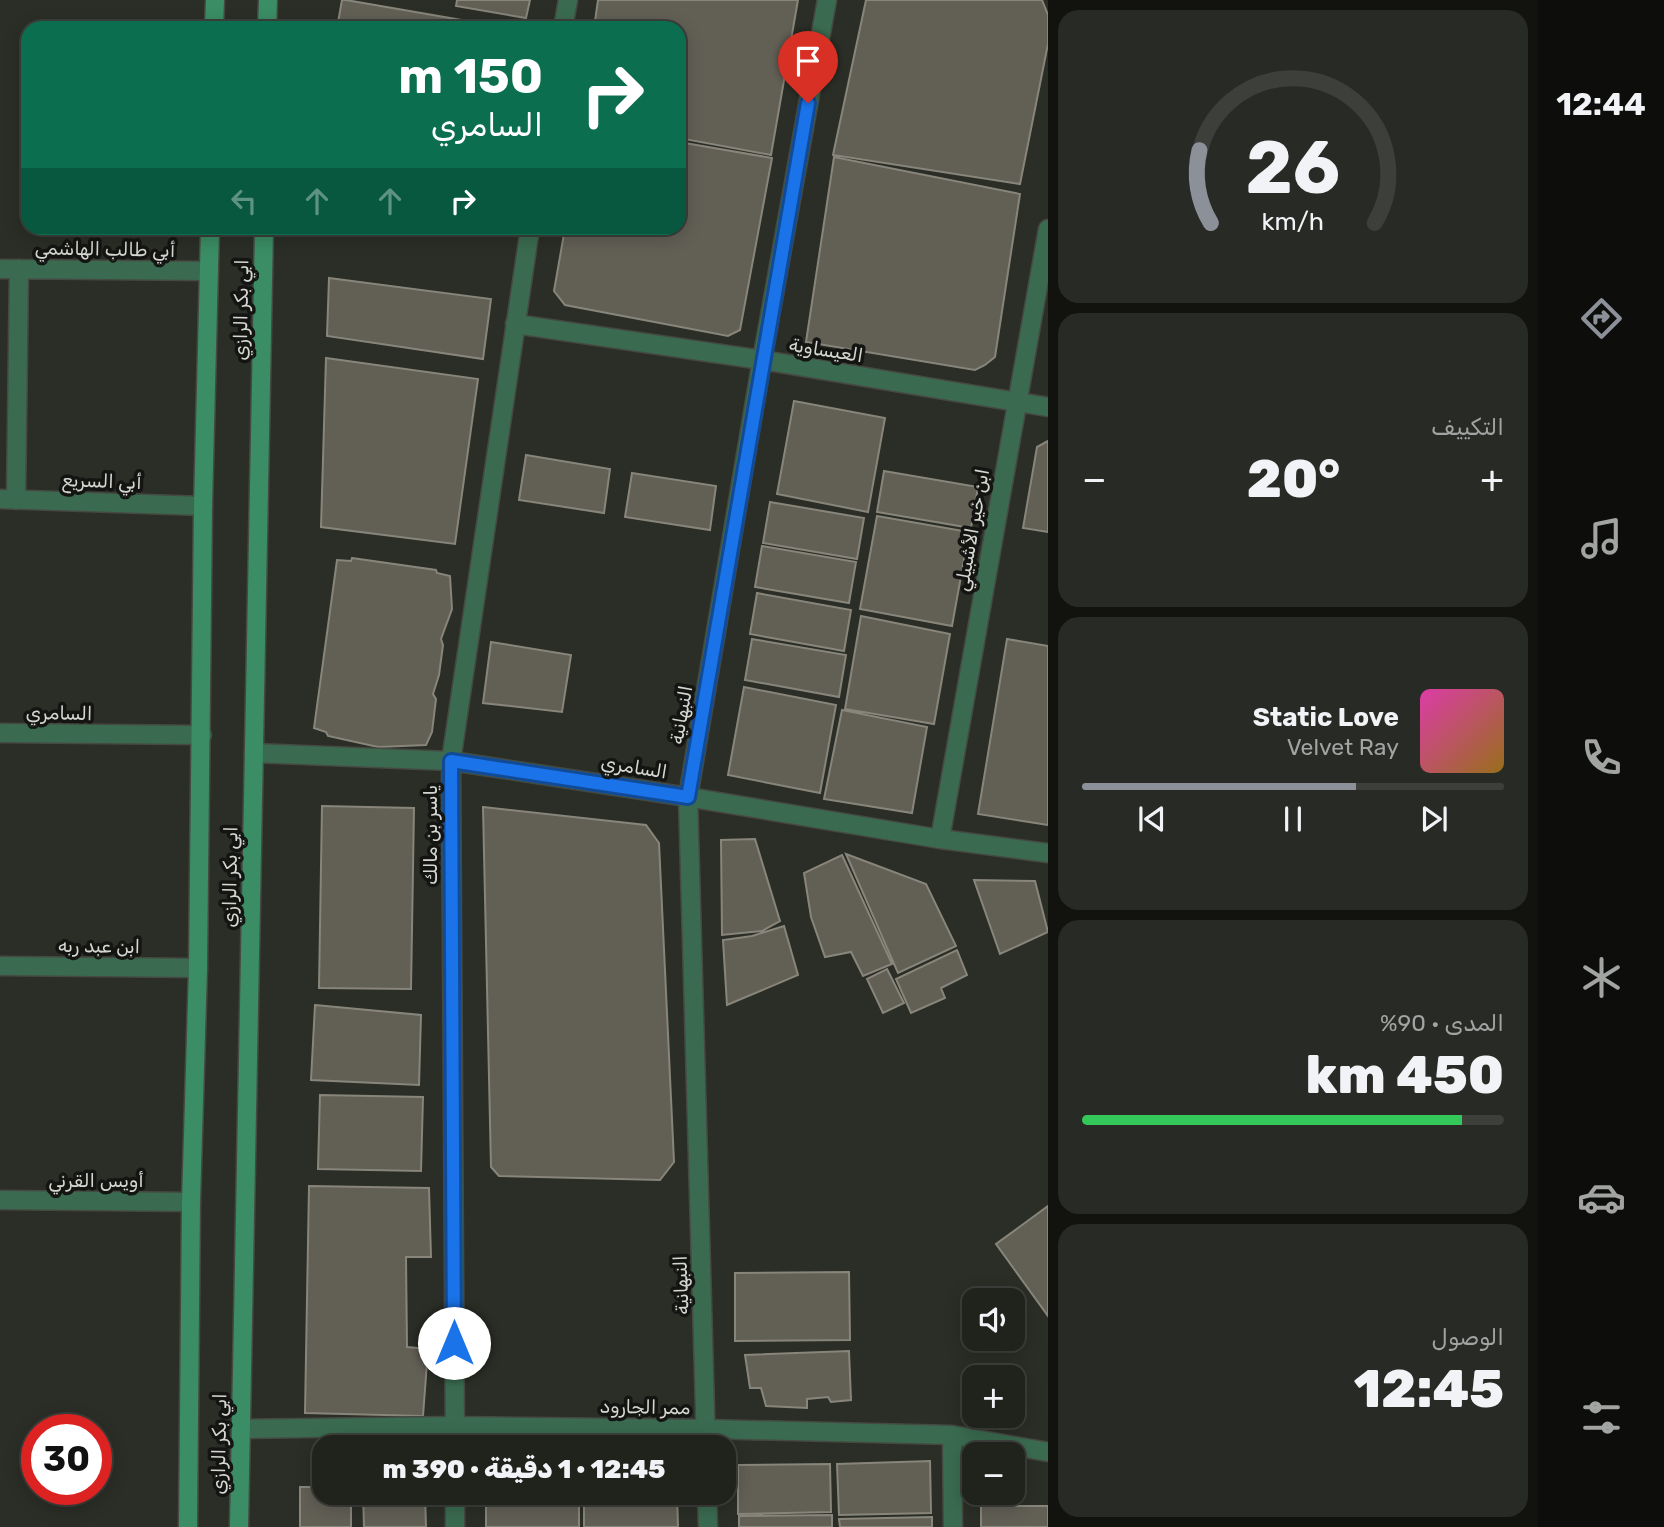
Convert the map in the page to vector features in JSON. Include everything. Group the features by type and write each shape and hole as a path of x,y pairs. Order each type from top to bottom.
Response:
{"street":[{"path":"214,21 215,0"},
{"path":"267,21 268,0"},
{"path":"564,21 568,0"},
{"name":"النبهانية","path":"706,1435 688,797 762,360 827,0"},
{"name":"ابن خير الأشبيلي","path":"940,839 1048,229"},
{"name":"ابي بكر الرازي","path":"188,1527 191,1202 198,968 209,235"},
{"name":"ابي بكر الرازي","path":"239,1527 264,235"},
{"name":"ياسر بن مالك","path":"454,1435 451,761 529,235"},
{"name":"أبي طالب الهاشمي","path":"0,269 209,271"},
{"path":"8,500 19,269"},
{"name":"العيساوية","path":"514,324 762,360 1048,407"},
{"name":"أبي السريع","path":"8,500 203,506"},
{"name":"السامري","path":"0,733 202,736"},
{"name":"السامري","path":"254,753 451,761 940,839 1048,853"},
{"name":"ابن عبد ربه","path":"0,966 198,968"},
{"name":"أويس القرني","path":"0,1200 191,1202"},
{"name":"ممر الجارود","path":"241,1429 454,1426 951,1435 1048,1452"},
{"path":"951,1435 953,1527"},
{"path":"455,1505 455,1527"},
{"path":"707,1505 708,1527"}],"building":[{"path":"342,0 346,0 468,21 338,21"},
{"path":"457,0 530,0 526,18 456,6"},
{"path":"598,0 798,0 771,155 686,139 686,21 595,21"},
{"path":"866,0 1042,0 1048,15 1048,44 1020,184 833,155"},
{"path":"686,143 772,158 740,330 728,336 565,305 554,291 564,235 686,235"},
{"path":"834,157 1020,194 995,357 985,365 975,370 806,342"},
{"path":"329,278 491,299 483,359 327,336"},
{"path":"326,358 478,379 455,544 321,527"},
{"path":"794,401 885,418 868,512 777,494"},
{"path":"1048,441 1048,532 1023,528 1037,447"},
{"path":"526,455 610,469 604,513 519,500"},
{"path":"884,471 978,487 971,528 877,512"},
{"path":"632,473 716,486 710,530 625,517"},
{"path":"770,502 864,518 857,559 763,543"},
{"path":"877,516 969,532 952,626 860,609"},
{"path":"762,546 856,562 849,603 755,587"},
{"path":"352,558 436,570 437,573 450,576 452,609 441,639 443,645 439,675 433,694 436,699 432,732 426,745 378,747 328,736 326,732 314,728 337,560 351,561"},
{"path":"757,593 851,610 844,651 750,634"},
{"path":"861,616 950,634 934,724 845,709"},
{"path":"752,639 846,655 839,697 745,680"},
{"path":"1007,639 1048,646 1048,825 978,814"},
{"path":"491,642 571,655 562,712 483,703"},
{"path":"744,687 836,705 820,793 728,775"},
{"path":"842,710 927,727 912,813 824,799"},
{"path":"322,806 414,808 411,989 319,988"},
{"path":"483,807 646,825 659,843 674,1162 660,1180 499,1176 491,1167"},
{"path":"755,839 780,921 762,931 722,935 721,840"},
{"path":"846,854 926,884 956,946 898,973"},
{"path":"842,855 892,964 863,976 851,952 825,957 811,917 804,873"},
{"path":"974,880 1035,881 1048,932 1000,954"},
{"path":"784,926 798,975 727,1005 723,940 752,936"},
{"path":"957,950 967,975 941,988 945,998 911,1013 896,979"},
{"path":"887,969 904,1003 883,1013 867,979"},
{"path":"315,1005 421,1015 419,1085 311,1080"},
{"path":"320,1095 423,1097 421,1171 318,1169"},
{"path":"309,1186 429,1188 431,1257 406,1257 407,1347 428,1349 423,1416 305,1413"},
{"path":"1048,1206 1048,1316 996,1244"},
{"path":"849,1272 850,1340 735,1341 735,1273"},
{"path":"849,1351 851,1400 831,1402 828,1397 807,1399 807,1408 766,1406 761,1388 750,1388 745,1355"},
{"path":"930,1461 931,1513 839,1515 837,1464"},
{"path":"830,1464 831,1512 738,1514 738,1465"},
{"path":"300,1487 312,1487 312,1505 351,1505 351,1527 300,1527"},
{"path":"363,1505 425,1505 426,1527 364,1527"},
{"path":"486,1505 579,1505 579,1527 486,1527"},
{"path":"584,1505 677,1505 678,1527 584,1527"},
{"path":"981,1506 1048,1506 1048,1527 981,1527"},
{"path":"832,1515 832,1527 739,1527 739,1516"},
{"path":"932,1517 932,1527 840,1527 839,1519"}],"route":[{"path":"454,1343 451,761 688,797 808,103"}]}
